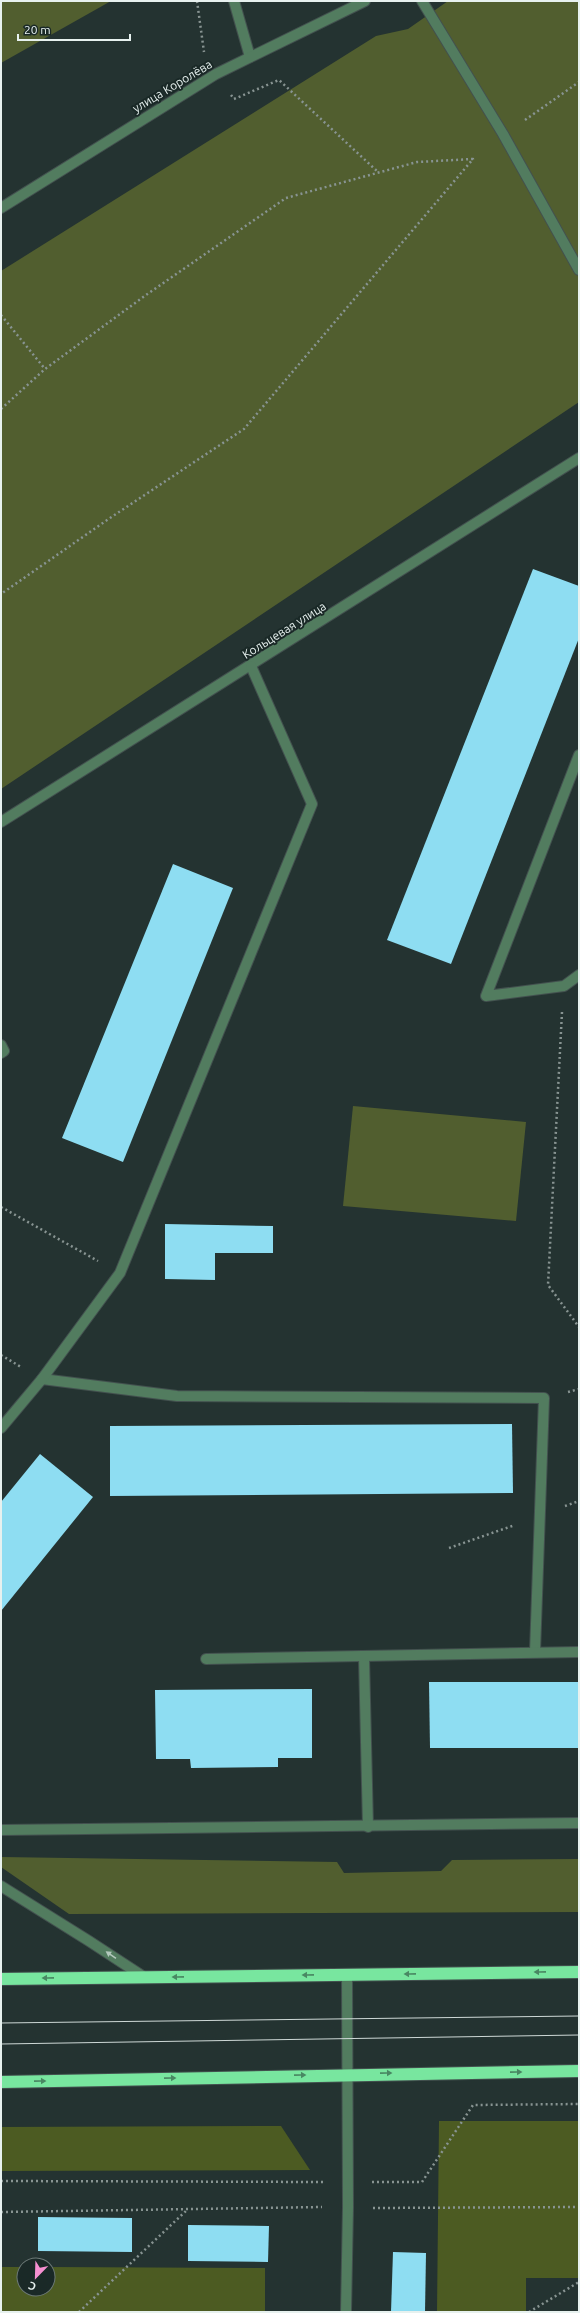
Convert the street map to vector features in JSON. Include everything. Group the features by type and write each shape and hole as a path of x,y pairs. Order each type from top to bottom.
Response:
{"highway":[{"path":"1,1979 579,1972"},
{"path":"1,2082 348,2074 579,2071"}],"street":[{"path":"234,1 250,57"},
{"name":"улица Королёва","path":"1,208 216,74 364,1"},
{"path":"422,1 503,134 579,270"},
{"name":"Кольцевая улица","path":"1,822 251,666 579,458"},
{"path":"1,1428 42,1379 120,1273 312,804 251,666"},
{"path":"579,755 486,996 564,986 579,975"},
{"path":"1,1045 4,1051 1,1053"},
{"path":"42,1379 177,1396 544,1398 535,1652"},
{"path":"206,1659 579,1652"},
{"path":"364,1657 368,1827"},
{"path":"1,1830 368,1827 579,1823"},
{"path":"1,1886 89,1940 144,1977"},
{"path":"346,2312 348,2207 347,1975"}],"path":[{"path":"197,1 203,49 216,74 234,99 279,80 378,172"},
{"path":"525,120 579,82"},
{"path":"1,409 45,369 146,295 286,198 417,162 473,159 244,429 110,518 1,594"},
{"path":"1,314 45,369"},
{"path":"564,986 548,1285 579,1327"},
{"path":"1,1207 120,1273"},
{"path":"1,2181 422,2182 474,2105 579,2104"},
{"path":"1,2212 348,2207 579,2207"},
{"path":"79,2312 188,2209"},
{"path":"529,2312 579,2282"}],"green space":[{"path":"1,1 111,1 1,63"},
{"path":"448,1 579,1 579,402 1,789 1,271 376,36 408,29"},
{"path":"353,1106 526,1122 516,1221 343,1206"},
{"path":"1,1857 337,1862 344,1873 441,1871 452,1860 579,1859 579,1912 69,1914 1,1867"},
{"path":"439,2121 579,2121 579,2278 526,2278 526,2312 437,2312"},
{"path":"281,2126 310,2170 1,2171 1,2127"},
{"path":"1,2267 16,2267 16,2297 56,2297 56,2267 265,2268 265,2312 1,2312"}],"building":[{"path":"533,569 579,586 579,638 451,964 387,940"},
{"path":"173,864 233,888 123,1162 62,1138"},
{"path":"165,1224 273,1226 273,1253 215,1253 215,1280 165,1279"},
{"path":"512,1424 513,1493 110,1496 110,1426"},
{"path":"40,1454 93,1497 1,1611 1,1502"},
{"path":"429,1682 579,1682 579,1748 430,1748"},
{"path":"312,1689 312,1758 278,1758 278,1767 191,1768 190,1759 156,1759 155,1690"},
{"path":"38,2217 132,2218 132,2252 38,2251"},
{"path":"188,2225 269,2226 268,2262 188,2261"},
{"path":"393,2252 426,2253 425,2312 391,2312"}],"tram line":[{"path":"1,2023 579,2016"},
{"path":"1,2044 579,2035"}]}
